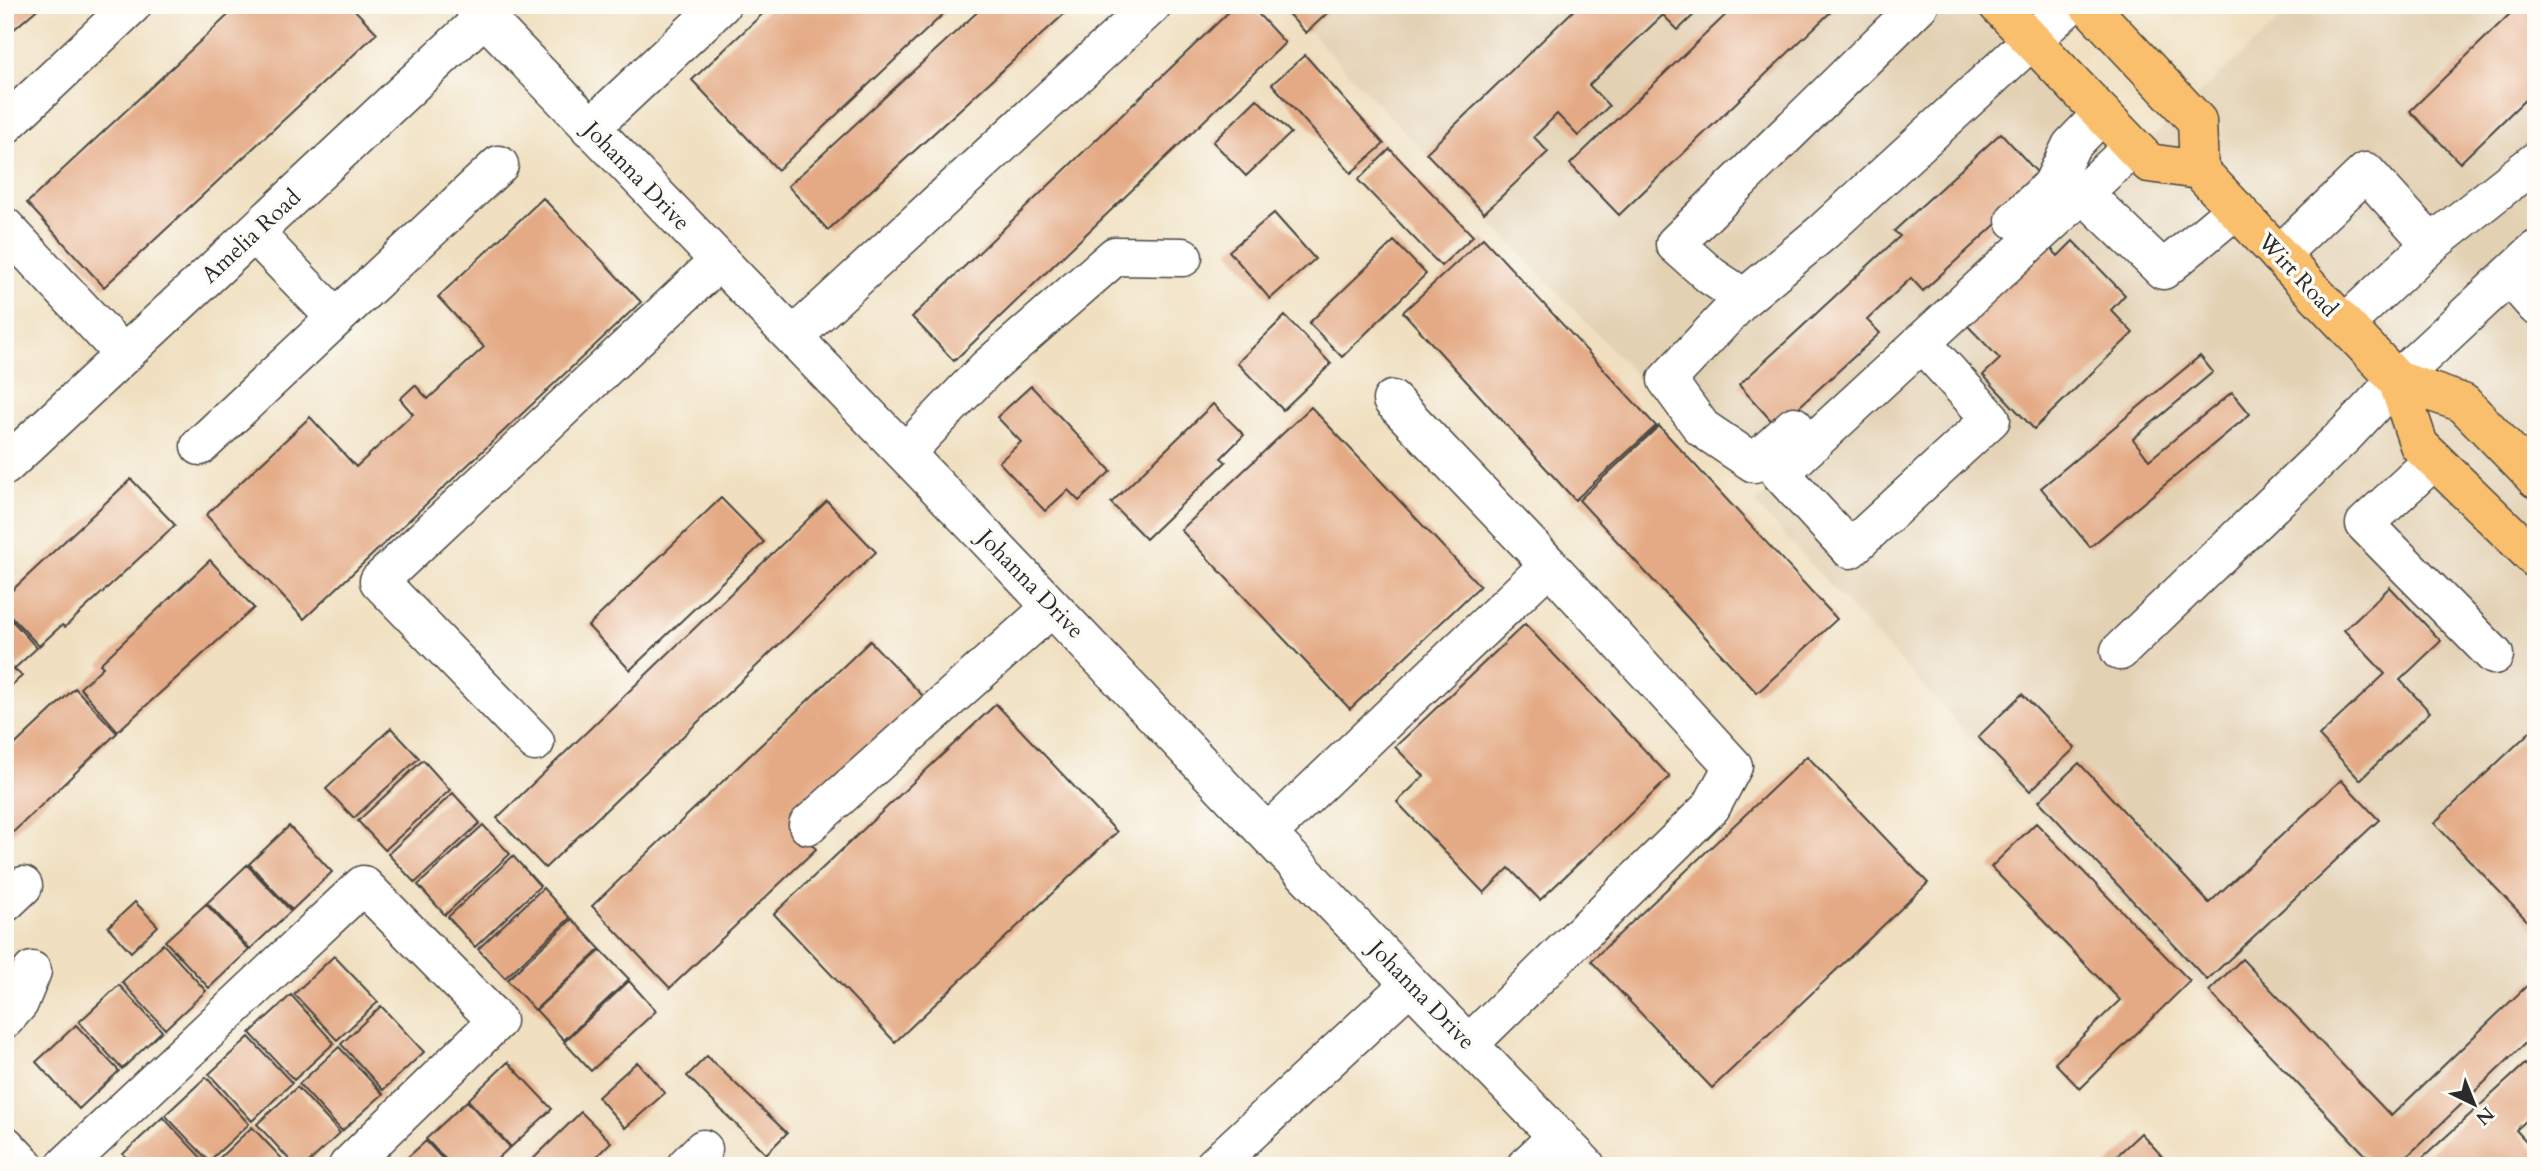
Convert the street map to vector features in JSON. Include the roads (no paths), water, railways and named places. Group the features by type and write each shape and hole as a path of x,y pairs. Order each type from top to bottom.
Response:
{"main road":[{"path":"1998,5 2150,163 2199,170 2197,121 2088,5"},
{"name":"Wirt Road","path":"2199,170 2397,380 2418,445 2536,559"},
{"name":"Wirt Road","path":"2397,380 2463,403 2536,479"}],"street":[{"path":"5,125 132,5"},
{"path":"590,128 721,5"},
{"path":"793,337 1152,5"},
{"path":"1744,298 1711,276 1675,244 1919,5"},
{"path":"2070,5 1822,232 1744,298 1667,380 1702,428 1754,463 2052,185 2071,146 2102,114"},
{"name":"Johanna Drive","path":"485,9 590,128 905,453 1586,1166"},
{"name":"Amelia Road","path":"5,466 254,233 485,9"},
{"path":"1921,342 1991,419 1850,549 1780,473 1921,342 2083,192 2133,147"},
{"path":"2345,324 2431,244 2536,161"},
{"path":"200,446 499,165"},
{"path":"2279,256 2366,172 2431,244"},
{"path":"2083,192 2163,270 2236,209"},
{"path":"5,227 124,355"},
{"path":"254,233 336,318"},
{"path":"905,453 987,369 1115,256 1183,257"},
{"path":"535,742 379,581 719,261"},
{"path":"2120,651 2346,434 2397,380 2523,263 2536,306"},
{"path":"1392,400 1549,565 1733,766 1711,807 1469,1043"},
{"path":"2434,460 2365,524 2494,655"},
{"path":"1268,832 1549,565"},
{"path":"808,825 1052,607"},
{"path":"65,1166 363,885 497,1021 348,1166"},
{"path":"5,1019 19,1003 32,971"},
{"path":"1214,1166 1410,984"},
{"path":"1526,1166 1558,1136"},
{"path":"5,1145 25,1166"}]}
